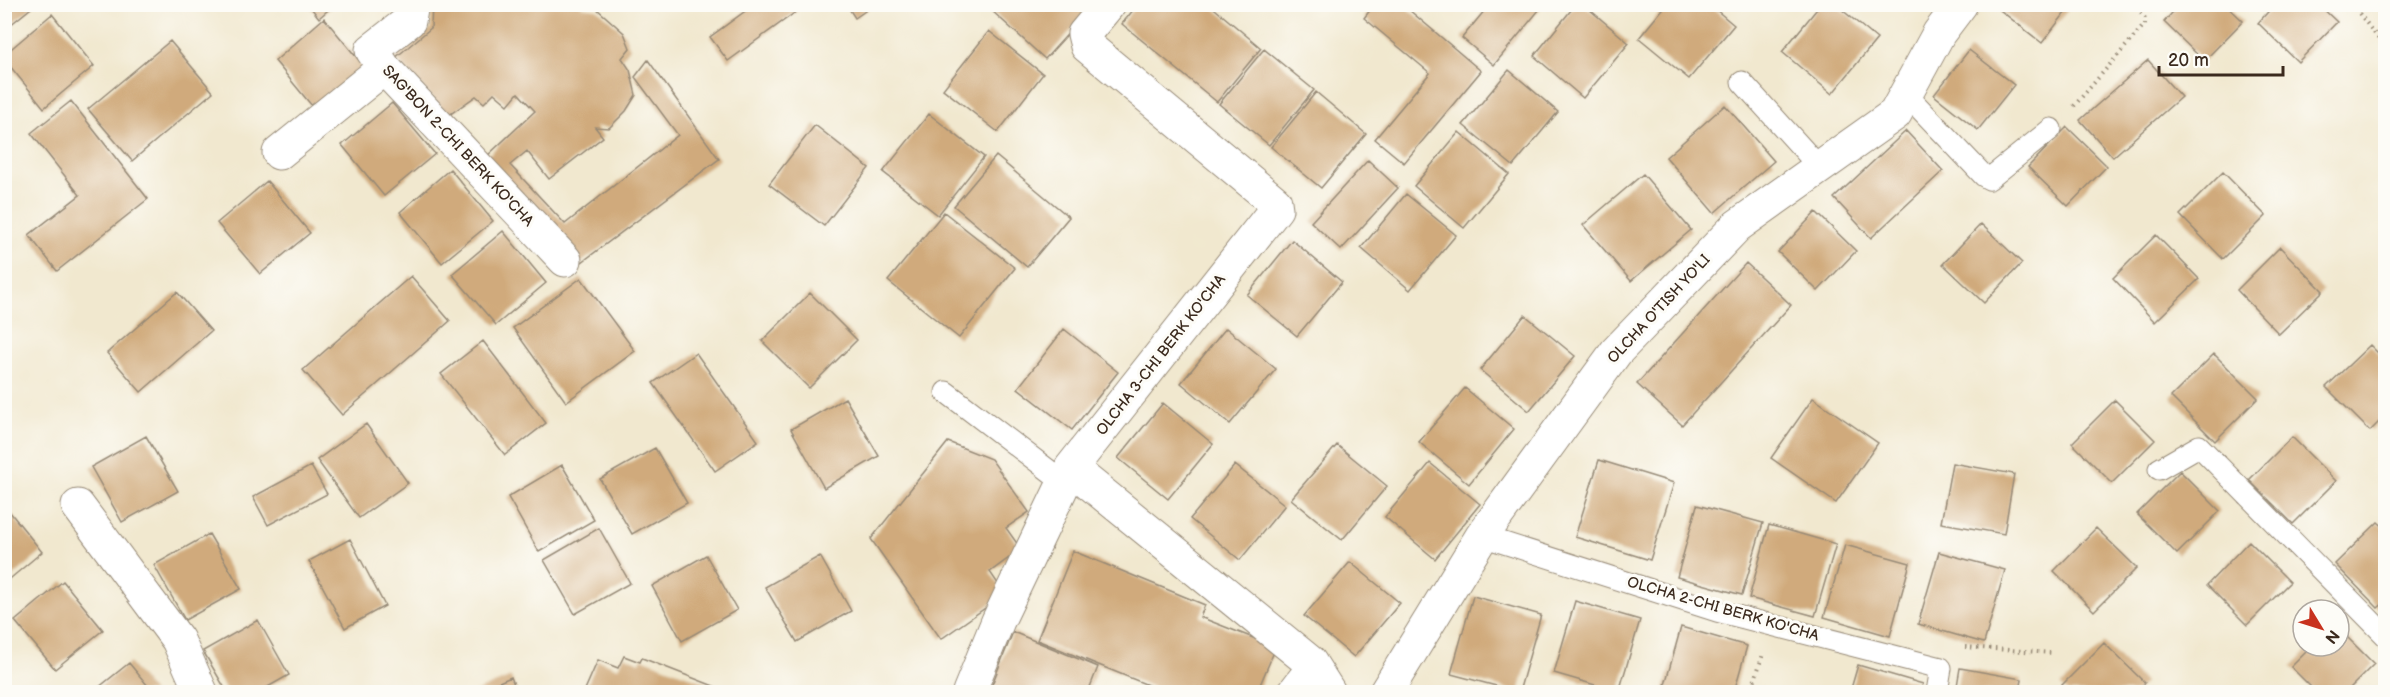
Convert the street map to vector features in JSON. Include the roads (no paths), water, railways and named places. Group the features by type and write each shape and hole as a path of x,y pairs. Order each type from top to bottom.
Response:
{"street":[{"name":"SAG'BON 2-CHI BERK KO'CHA","path":"412,4 409,21 372,50 384,68 565,260"},
{"name":"OLCHA 3-CHI BERK KO'CHA","path":"1067,475 1276,208 1275,202 1087,46 1084,34 1109,4"},
{"name":"OLCHA O'TISH YO'LI","path":"1386,693 1482,536 1616,352 1737,226 1895,114 1939,33 1961,4"},
{"path":"279,153 384,68"},
{"path":"969,693 998,621 1067,475 1310,663 1329,693"},
{"path":"78,506 178,640 201,693"}],"lane":[{"path":"1742,82 1821,168"},
{"path":"1906,94 1984,176 1989,178 2051,129"},
{"path":"946,392 1067,475"},
{"path":"2159,469 2199,446 2385,636"},
{"name":"OLCHA 2-CHI BERK KO'CHA","path":"1482,536 1717,610 1941,668 1937,693"},
{"path":"1287,693 1310,663"}]}
